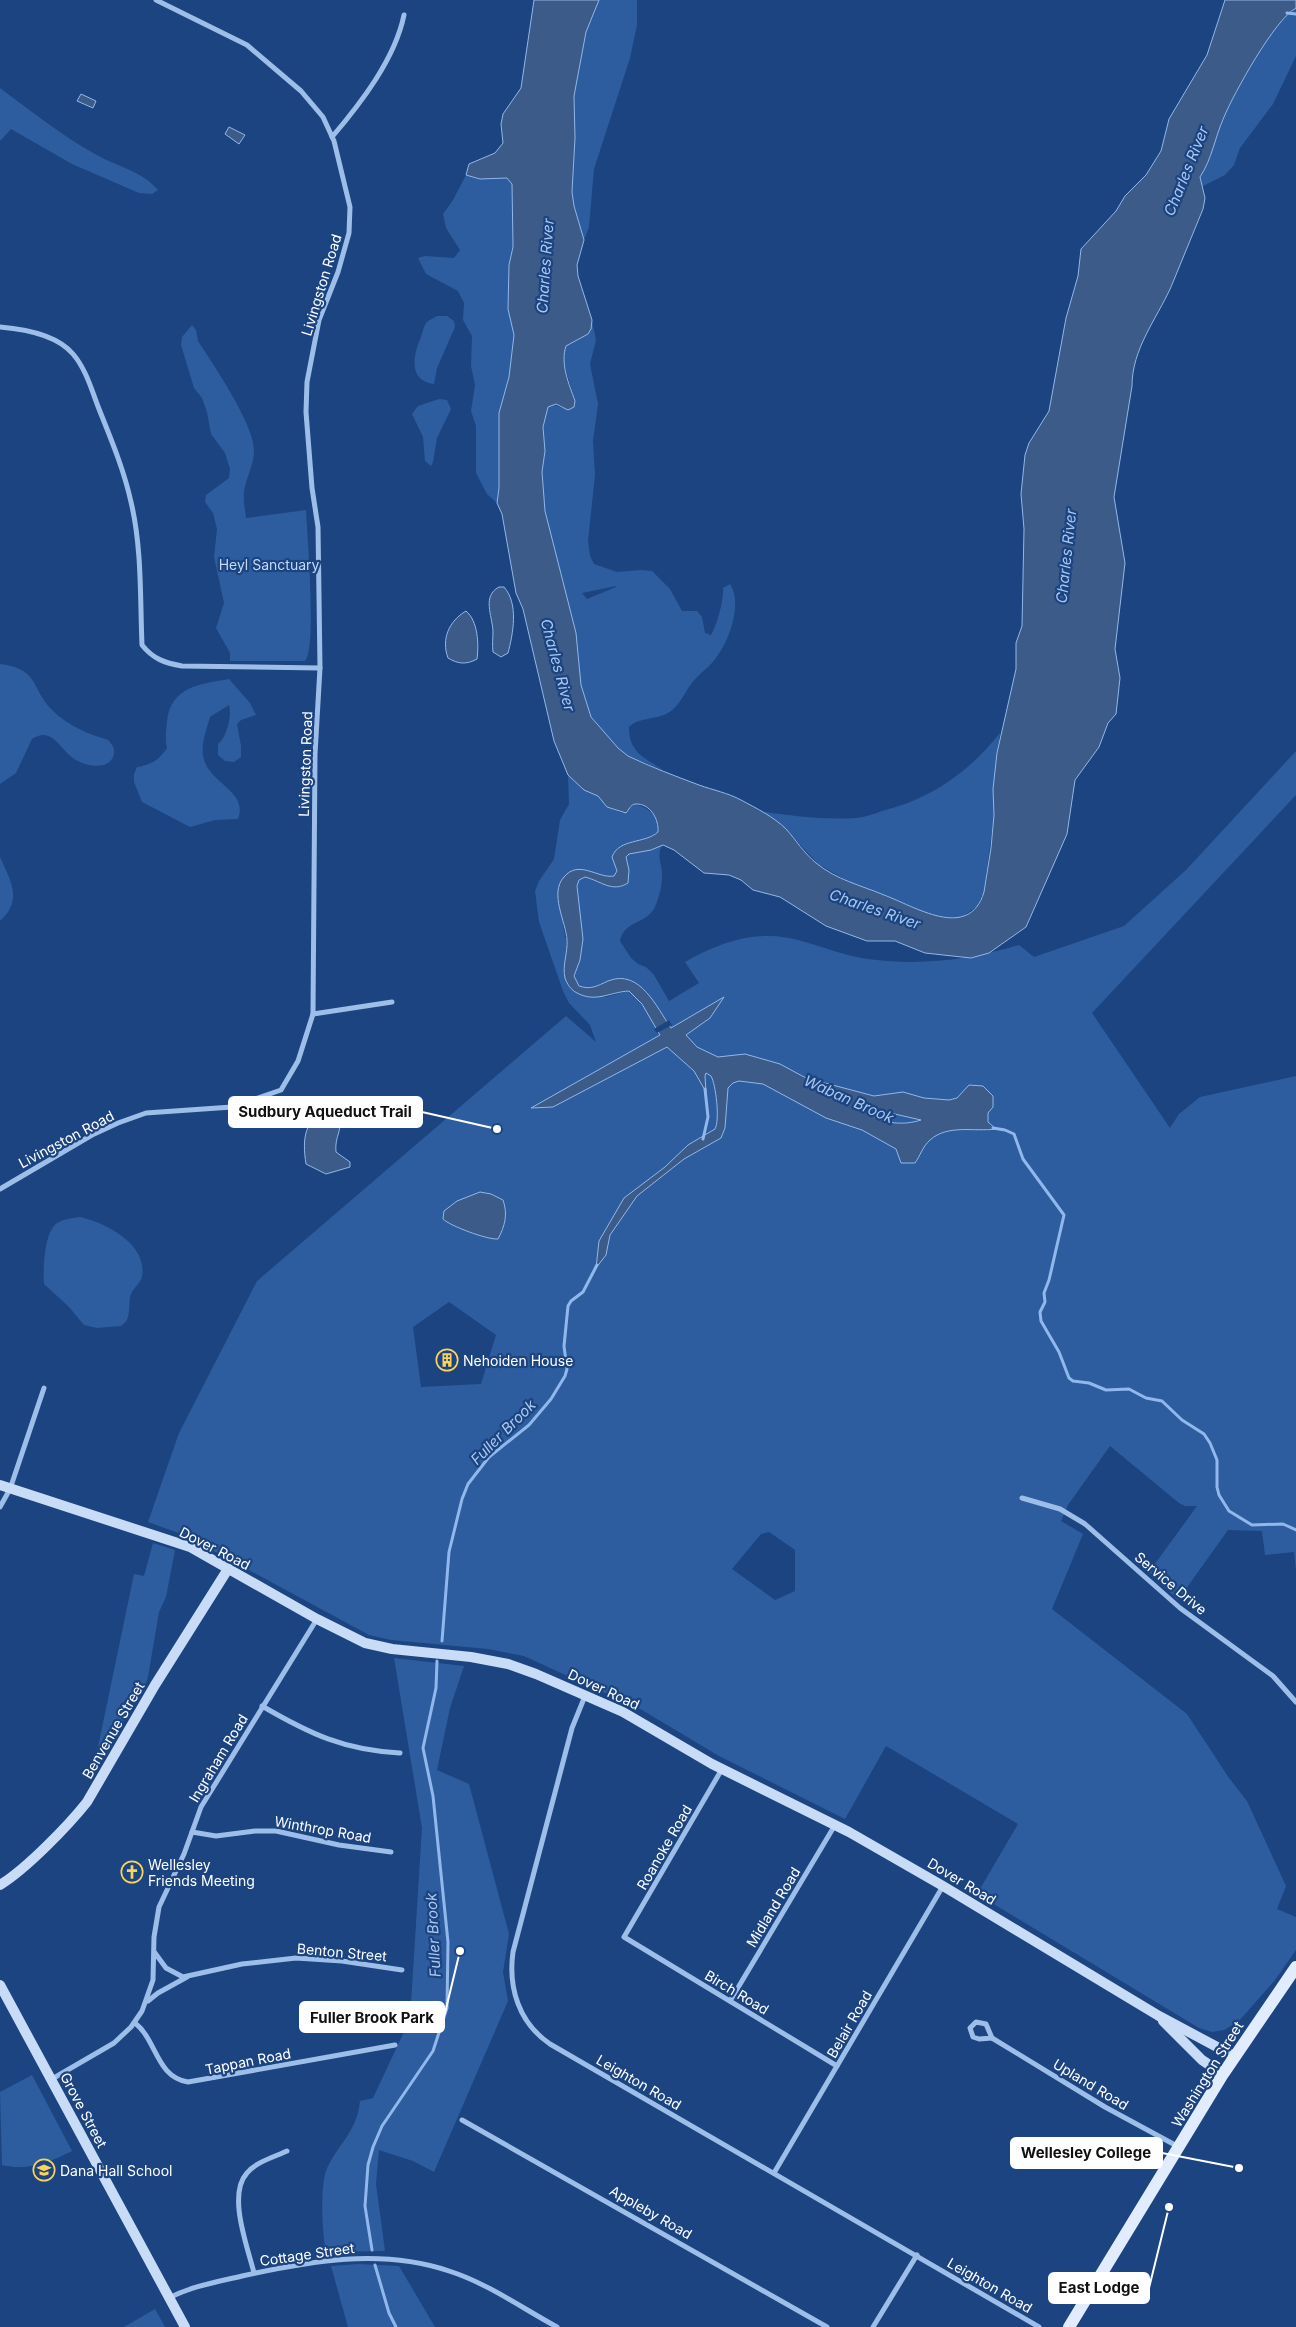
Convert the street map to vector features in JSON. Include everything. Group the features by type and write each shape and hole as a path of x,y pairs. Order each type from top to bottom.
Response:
{"main road":[{"name":"Washington Street","path":"1069,2327 1234,2056 1296,1967"}],"street":[{"name":"Livingston Road","path":"0,1189 92,1136 118,1123 146,1113 232,1107 281,1090 298,1061 313,1014 315,754 320,668 318,527 312,488 306,412 307,382 319,320 338,272 349,233 350,207 332,137 323,117 301,91 247,45 156,0"},
{"path":"332,137 358,106 400,36 404,15"},
{"path":"0,327 23,329 52,339 73,353 84,371 116,449 131,502 137,536 142,645 149,654 164,662 182,666 320,668"},
{"path":"313,1014 392,1002"},
{"path":"0,1507 5,1487 44,1388"},
{"name":"Dover Road","path":"5,1487 69,1510 174,1541 194,1549 317,1619 349,1636 373,1645 500,1662 536,1674 585,1695 642,1722 722,1769 835,1824 943,1886 1159,2016 1234,2056"},
{"name":"Service Drive","path":"1022,1498 1055,1507 1081,1520 1180,1608 1273,1676 1296,1702"},
{"name":"Benvenue Street","path":"0,1885 22,1868 87,1802 155,1685 228,1569"},
{"name":"Ingraham Road","path":"52,2079 108,2047 134,2023 145,2006 153,1980 154,1930 159,1907 184,1854 208,1792 317,1619"},
{"name":"Leighton Road","path":"585,1695 572,1728 513,1952 512,1979 519,2007 532,2030 550,2044 1039,2327"},
{"path":"262,1706 315,1735 338,1744 371,1751 400,1753"},
{"name":"Roanoke Road","path":"624,1937 722,1769"},
{"name":"Midland Road","path":"730,2001 835,1824"},
{"name":"Winthrop Road","path":"192,1832 216,1836 255,1831 276,1831 330,1844 391,1852"},
{"name":"Belair Road","path":"774,2173 943,1886"},
{"name":"Birch Road","path":"624,1937 837,2066"},
{"name":"Benton Street","path":"154,1950 162,1964 171,1972 183,1977 242,1964 296,1958 342,1961 402,1970"},
{"name":"Benton Street","path":"145,2006 158,1993 191,1976"},
{"name":"Grove Street","path":"0,1985 185,2327"},
{"name":"Dover Road","path":"1159,2016 1202,2060 1223,2074"},
{"path":"976,2022 983,2022 992,2038 974,2038 970,2032 971,2025 976,2022"},
{"name":"Tappan Road","path":"134,2023 143,2032 166,2071 176,2079 188,2082 395,2045"},
{"name":"Upland Road","path":"992,2038 1105,2107 1179,2147"},
{"name":"Appleby Road","path":"462,2120 827,2327"},
{"path":"254,2273 238,2206 242,2179 254,2166 287,2151"},
{"path":"873,2327 916,2256"},
{"name":"Cottage Street","path":"169,2298 205,2284 254,2273 346,2259 388,2259 414,2262 461,2275 557,2327"}],"green space":[{"path":"599,0 637,0 637,25 630,58 594,169 589,227 584,240 572,192 575,138 574,96 586,32"},
{"path":"1296,8 1296,56 1273,104 1240,148 1234,165 1225,175 1201,187 1200,177 1208,163 1224,117 1237,91 1277,26"},
{"path":"0,88 82,147 136,173 158,190 152,194 139,193 72,164 11,129 0,141"},
{"path":"466,175 480,179 507,178 512,184 513,247 509,265 508,309 514,335 509,377 499,413 499,488 497,503 487,494 476,473 476,426 471,411 475,385 471,366 472,336 463,320 464,303 458,291 426,274 418,258 425,256 454,258 460,250 446,228 443,214 453,200"},
{"path":"437,316 447,316 454,321 455,327 437,368 434,384 426,382 416,373 415,359 425,325"},
{"path":"592,320 596,340 590,364 598,404 593,441 595,475 588,541 590,556 594,564 617,572 652,571 670,589 682,611 697,611 702,617 705,633 711,635 720,612 723,588 730,584 734,592 735,612 733,623 725,643 713,662 694,680 672,710 629,727 635,749 644,758 663,770 628,756 618,748 591,717 581,685 576,633 545,511 542,472 545,451 543,427 548,407 552,404 562,408 575,401 563,355 566,346 588,334","holes":["616,586 616,587 587,599 582,593"]},
{"name":"Heyl Sanctuary","path":"192,325 196,330 198,341 240,410 252,439 254,456 244,492 246,518 306,510 311,614 309,652 305,661 230,661 230,653 216,628 224,603 214,557 217,529 213,513 205,502 206,495 229,478 230,469 225,453 211,434 207,412 202,398 194,388 181,345 182,337"},
{"path":"439,399 447,400 451,409 437,438 431,466 425,461 423,437 412,414 418,406"},
{"path":"0,664 22,670 28,675 46,703 65,721 86,732 108,740 114,750 112,760 102,765 89,765 77,761 50,737 45,735 39,736 32,739 16,773 0,784"},
{"path":"229,679 250,703 256,715 241,720 237,724 241,757 234,762 225,761 218,755 218,744 228,726 229,705 210,717 203,746 203,755 206,765 212,773 238,801 240,809 238,819 215,820 190,827 142,802 134,782 134,774 137,767 154,761 167,748 167,721 174,700 198,685"},
{"path":"1000,733 993,788 994,815 984,892 977,906 964,916 938,918 887,896 856,886 818,864 786,829 758,811 807,817 856,818 900,806 933,791 962,772"},
{"path":"1296,751 1296,795 1092,1013 1170,1128 1179,1114 1200,1097 1296,1076 1296,1571 1294,1552 1265,1555 1262,1531 1228,1530 1178,1600 1149,1572 1197,1506 1185,1506 1179,1503 1110,1446 1068,1505 1061,1521 1083,1534 1052,1609 1187,1714 1229,1778 1247,1801 1286,1886 1277,1909 1296,1917 1296,1950 1275,1980 1239,2021 1224,2030 1212,2032 1199,2028 977,1894 1018,1824 886,1746 845,1819 719,1756 642,1710 524,1656 488,1649 391,1640 369,1635 184,1535 148,1522 179,1433 257,1281 566,1016 596,1042 590,1025 569,1003 563,991 539,922 535,891 539,881 554,859 560,820 569,804 568,775 584,790 598,796 607,807 622,813 635,804 649,811 657,821 658,832 648,839 632,842 612,857 617,871 614,876 609,877 578,870 563,925 567,946 565,978 572,989 606,997 628,991 636,997 648,1013 648,993 639,985 629,980 621,978 609,980 586,988 575,983 575,972 583,940 577,895 579,880 584,877 612,887 628,883 629,871 626,857 629,854 650,850 663,845 659,856 662,872 661,884 655,907 647,917 630,926 622,934 620,941 631,958 638,964 646,967 654,975 669,1001 699,983 685,962 729,942 758,936 789,938 852,956 888,961 926,962 963,958 1019,945 1034,957 1124,926 1186,870","holes":["449,1302 496,1335 481,1384 421,1387 413,1327","769,1532 795,1550 795,1591 775,1600 732,1569 761,1534"]},
{"path":"0,857 11,883 13,898 11,906 0,921"},
{"path":"80,1217 102,1224 123,1237 132,1245 142,1265 142,1277 131,1294 127,1320 121,1326 97,1328 84,1325 69,1307 44,1284 45,1251 49,1234 57,1223"},
{"path":"153,1543 175,1550 166,1597 159,1612 148,1677 145,1686 93,1771 134,1574 144,1576"},
{"path":"394,1658 464,1666 450,1708 437,1770 469,1784 509,1934 503,1972 508,2001 434,2172 413,2161 379,2150 376,2184 385,2251 326,2252 322,2211 326,2171 355,2122 360,2101 373,2098 410,2019 422,1828"},
{"path":"32,2075 72,2151 38,2165 11,2167 2,2165 0,2092"},
{"path":"358,2264 399,2266 435,2327 348,2327 331,2266"},
{"path":"155,2309 165,2327 124,2327"}],"water":[{"name":"Charles River","path":"534,0 599,0 586,32 574,96 575,138 572,192 584,240 577,265 578,276 592,320 591,329 588,334 566,346 564,360 568,381 575,401 574,407 568,410 556,404 548,407 543,427 545,451 542,472 545,511 576,633 581,685 591,717 618,748 628,756 699,785 726,793 770,817 786,829 812,859 832,874 925,912 954,918 966,915 977,907 984,892 991,848 994,815 993,789 997,753 1016,669 1016,643 1022,626 1024,529 1021,494 1025,455 1029,443 1049,411 1066,318 1078,276 1081,249 1116,211 1125,196 1146,175 1161,151 1169,119 1207,55 1225,0 1296,0 1296,8 1277,26 1267,41 1246,75 1224,117 1208,163 1200,177 1205,198 1203,209 1171,287 1140,347 1136,360 1114,497 1125,563 1115,649 1120,678 1116,714 1108,723 1099,747 1075,780 1067,834 1026,927 989,953 971,958 925,953 895,941 867,941 826,926 780,897 753,890 741,880 729,875 704,873 674,850 663,845 651,850 629,854 626,857 629,870 628,883 622,886 612,887 585,877 579,880 577,886 583,939 580,960 574,976 579,986 597,986 619,978 629,980 646,992 671,1028 724,997 710,1018 686,1035 697,1047 718,1057 745,1054 780,1064 806,1078 874,1096 903,1092 924,1098 949,1100 957,1098 969,1085 983,1086 993,1096 993,1107 988,1113 988,1122 996,1129 953,1130 945,1132 928,1142 915,1163 901,1163 896,1149 862,1130 826,1118 763,1084 739,1081 733,1083 728,1088 725,1128 721,1138 684,1159 637,1196 610,1235 606,1255 596,1268 599,1241 624,1198 665,1167 688,1145 715,1129 717,1102 711,1076 706,1073 706,1092 694,1071 667,1047 553,1107 531,1108 660,1035 642,1004 629,991 590,997 577,993 568,985 564,973 567,940 558,899 560,884 570,872 582,870 614,876 617,871 612,857 615,851 626,844 653,836 658,832 658,827 655,817 645,806 635,804 626,813 607,807 598,796 584,790 568,775 554,741 523,609 516,593 502,514 497,503 499,488 499,413 509,377 514,335 508,309 509,265 513,247 512,184 507,178 480,179 466,175 469,164 495,153 503,143 501,124 503,114 521,88","holes":["868,1108 921,1120 906,1123 883,1121 864,1109"]},
{"path":"81,94 96,101 93,108 77,101"},
{"path":"229,127 245,135 239,144 225,134"},
{"path":"499,587 504,587 509,594 514,619 508,653 501,657 493,652 493,631 489,606 491,595"},
{"path":"466,611 473,621 478,640 477,659 462,663 455,662 448,658 445,644 446,637 451,625"},
{"path":"330,1109 336,1115 340,1125 336,1152 350,1162 350,1167 326,1174 306,1164 304,1146 310,1124 321,1113"},
{"path":"480,1192 491,1194 503,1200 505,1220 498,1239 469,1232 443,1219 444,1211 457,1201"}],"pier":[{"path":"669,1020 672,1025 657,1033 654,1029"}],"waterway":[{"path":"1287,13 1296,14"},
{"name":"Fuller Brook","path":"703,1139 708,1117 705,1089"},
{"name":"Waban Brook","path":"993,1128 1014,1134 1023,1159 1064,1215 1049,1280 1044,1293 1045,1302 1040,1312 1041,1321 1059,1352 1069,1378 1073,1381 1089,1383 1106,1390 1129,1389 1146,1398 1162,1401 1182,1420 1204,1434 1210,1443 1217,1460 1217,1487 1219,1495 1229,1511 1252,1525 1283,1524 1296,1530"},
{"name":"Fuller Brook","path":"442,1641 449,1552 462,1499 468,1484 489,1457 529,1425 551,1399 565,1376 567,1369 564,1346 568,1306 571,1301 583,1292 597,1265"},
{"name":"Fuller Brook","path":"372,2250 365,2206 368,2165 373,2147 382,2126 433,2051 447,2008 448,1942 433,1796 423,1748 436,1688 437,1661"},
{"name":"Fuller Brook","path":"375,2265 389,2313 396,2327"}],"place":[{"name":"Sudbury Aqueduct Trail","path":"497,1129"},
{"name":"Nehoiden House","path":"447,1360"},
{"name":"Wellesley Friends Meeting","path":"132,1872"},
{"name":"Fuller Brook Park","path":"460,1951"},
{"name":"Wellesley College","path":"1239,2168"},
{"name":"Dana Hall School","path":"44,2170"},
{"name":"East Lodge","path":"1169,2207"}]}
